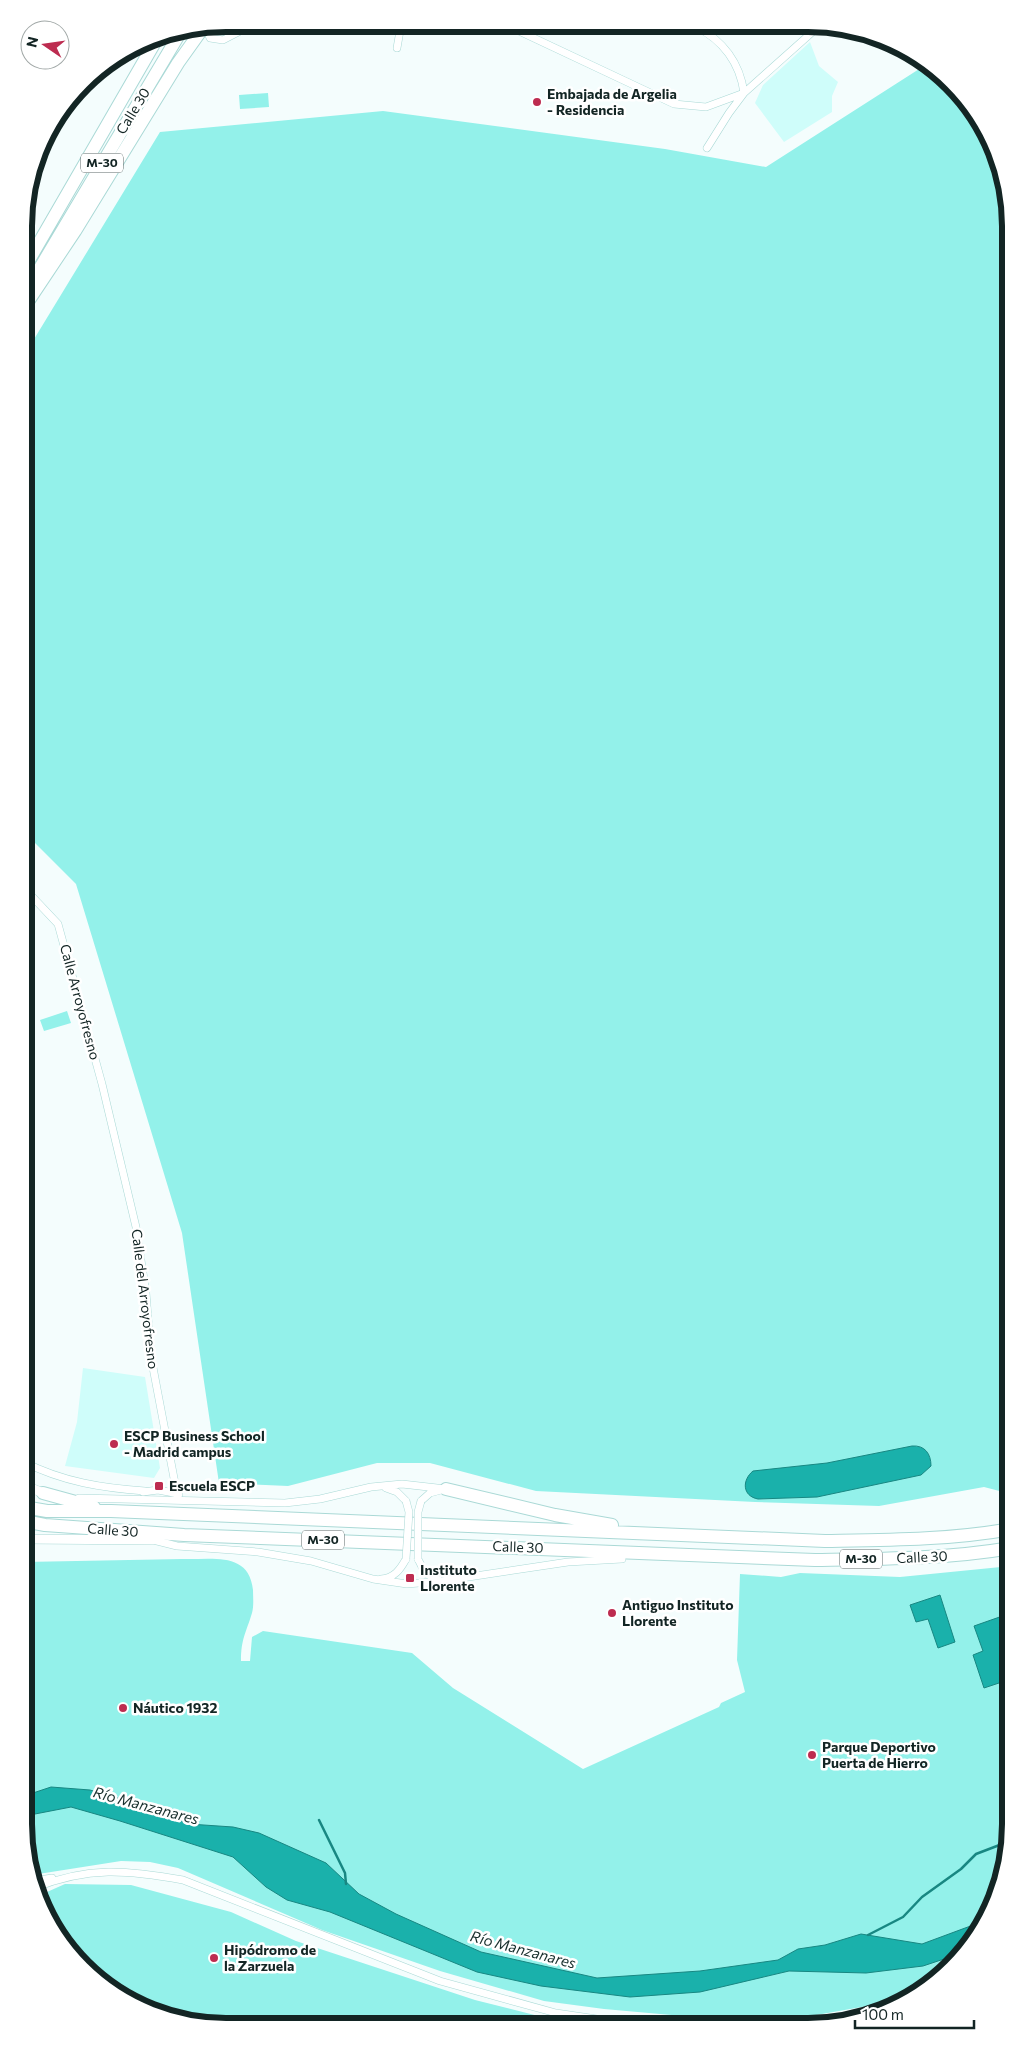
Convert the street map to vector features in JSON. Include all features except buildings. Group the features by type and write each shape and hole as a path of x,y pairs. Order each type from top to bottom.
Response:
{"highway":[{"path":"32,296 75,231 178,64 200,34"},
{"name":"Calle 30","path":"32,281 176,39"},
{"name":"Calle 30","path":"32,255 152,47"},
{"path":"446,1489 601,1524 680,1528 711,1537"},
{"path":"43,1494 111,1512"},
{"name":"Calle 30","path":"32,1508 47,1511 825,1541 913,1540 973,1536 1002,1531"},
{"name":"Calle 30","path":"32,1522 184,1535 815,1560 912,1559 1002,1549"},
{"path":"153,1540 184,1535"},
{"path":"622,1559 655,1554"}],"street":[{"path":"208,33 210,38 223,40 238,32"},
{"path":"397,48 400,32"},
{"path":"519,32 674,104 706,107 744,93"},
{"path":"706,32 731,54 742,80 744,93"},
{"path":"708,148 729,113 744,93 812,32"},
{"name":"Calle Arroyofresno","path":"32,896 58,924 63,938 112,1128"},
{"name":"Calle del Arroyofresno","path":"112,1128 136,1227 146,1293 151,1357 171,1472 177,1494"},
{"path":"32,1466 55,1476 90,1486 167,1492 193,1500"},
{"name":"Calle del Arroyofresno","path":"167,1492 171,1472"},
{"path":"32,1489 43,1494 94,1499 285,1503 320,1499 371,1487 402,1484 446,1489"},
{"path":"371,1487 397,1492 406,1501 409,1512 406,1559 394,1575 373,1579"},
{"path":"442,1581 424,1573 418,1559 418,1512 421,1501 430,1493 446,1489"},
{"path":"94,1499 145,1491"},
{"path":"32,1540 153,1540 177,1546 258,1552 294,1558 373,1579 407,1584 442,1581 568,1562 622,1559"},
{"path":"41,1880 96,1871 142,1873 183,1880 440,1980 556,2013 590,2018"},
{"path":"43,1885 64,1877"}],"shaded area":[{"path":"810,42 819,66 838,82 832,96 832,112 784,142 755,103 763,85"},
{"path":"920,68 946,89 970,119 988,152 999,189 1002,214 1002,1492 984,1487 879,1506 755,1502 536,1491 430,1463 377,1463 288,1486 219,1483 182,1233 76,884 32,840 32,342 160,132 383,111 665,149 766,167"},
{"path":"268,93 269,107 240,109 239,95"},
{"path":"67,1011 71,1023 44,1031 40,1020"},
{"name":"ESCP Business School - Madrid campus","path":"83,1368 145,1377 160,1468 154,1478 65,1466 77,1422"},
{"path":"912,1446 924,1449 930,1458 931,1466 921,1475 817,1497 758,1499 749,1495 746,1491 747,1479 753,1471 827,1463"},
{"path":"217,1559 237,1563 250,1578 253,1590 252,1613 243,1641 241,1661 250,1661 252,1637 263,1631 412,1653 453,1688 583,1769 719,1707 721,1703 745,1692 737,1660 740,1574 781,1577 800,1573 900,1577 1002,1567 1002,1836 999,1861 988,1898 970,1931 946,1961 906,1992 885,2002 799,2018 705,2018 604,2009 544,2001 440,1971 322,1930 178,1868 150,1862 121,1861 39,1874 32,1824 32,1562"},
{"path":"940,1595 955,1642 938,1648 928,1619 916,1622 910,1605"},
{"path":"1002,1616 1002,1682 984,1688 973,1655 983,1651 974,1626"},
{"path":"51,1787 90,1790 142,1805 189,1824 233,1827 259,1833 326,1863 359,1894 396,1914 481,1952 597,1978 700,1971 778,1960 798,1949 825,1945 861,1934 922,1944 974,1925 949,1957 923,1966 866,1973 789,1971 700,1992 630,1997 541,1986 477,1972 330,1912 287,1900 266,1887 233,1857 71,1807 32,1815 32,1793"},
{"name":"Hipódromo de la Zarzuela","path":"65,1884 131,1885 231,1912 296,1941 475,2000 546,2018 227,2018 201,2016 176,2011 152,2003 129,1992 89,1961 65,1931 45,1893"}],"waterway":[{"path":"319,1820 345,1873 346,1884"},
{"path":"868,1935 903,1917 922,1897 961,1869 976,1854 1001,1844"}],"place":[{"name":"Embajada de Argelia - Residencia","path":"537,102"},
{"name":"ESCP Business School - Madrid campus","path":"114,1444"},
{"name":"Escuela ESCP","path":"159,1486"},
{"name":"Instituto Llorente","path":"410,1578"},
{"name":"Antiguo Instituto Llorente","path":"612,1613"},
{"name":"Náutico 1932","path":"123,1708"},
{"name":"Parque Deportivo Puerta de Hierro","path":"812,1755"},
{"name":"Hipódromo de la Zarzuela","path":"214,1958"}],"water label":[{"name":"Río Manzanares","path":"146,1806"},
{"name":"Río Manzanares","path":"523,1950"}]}
